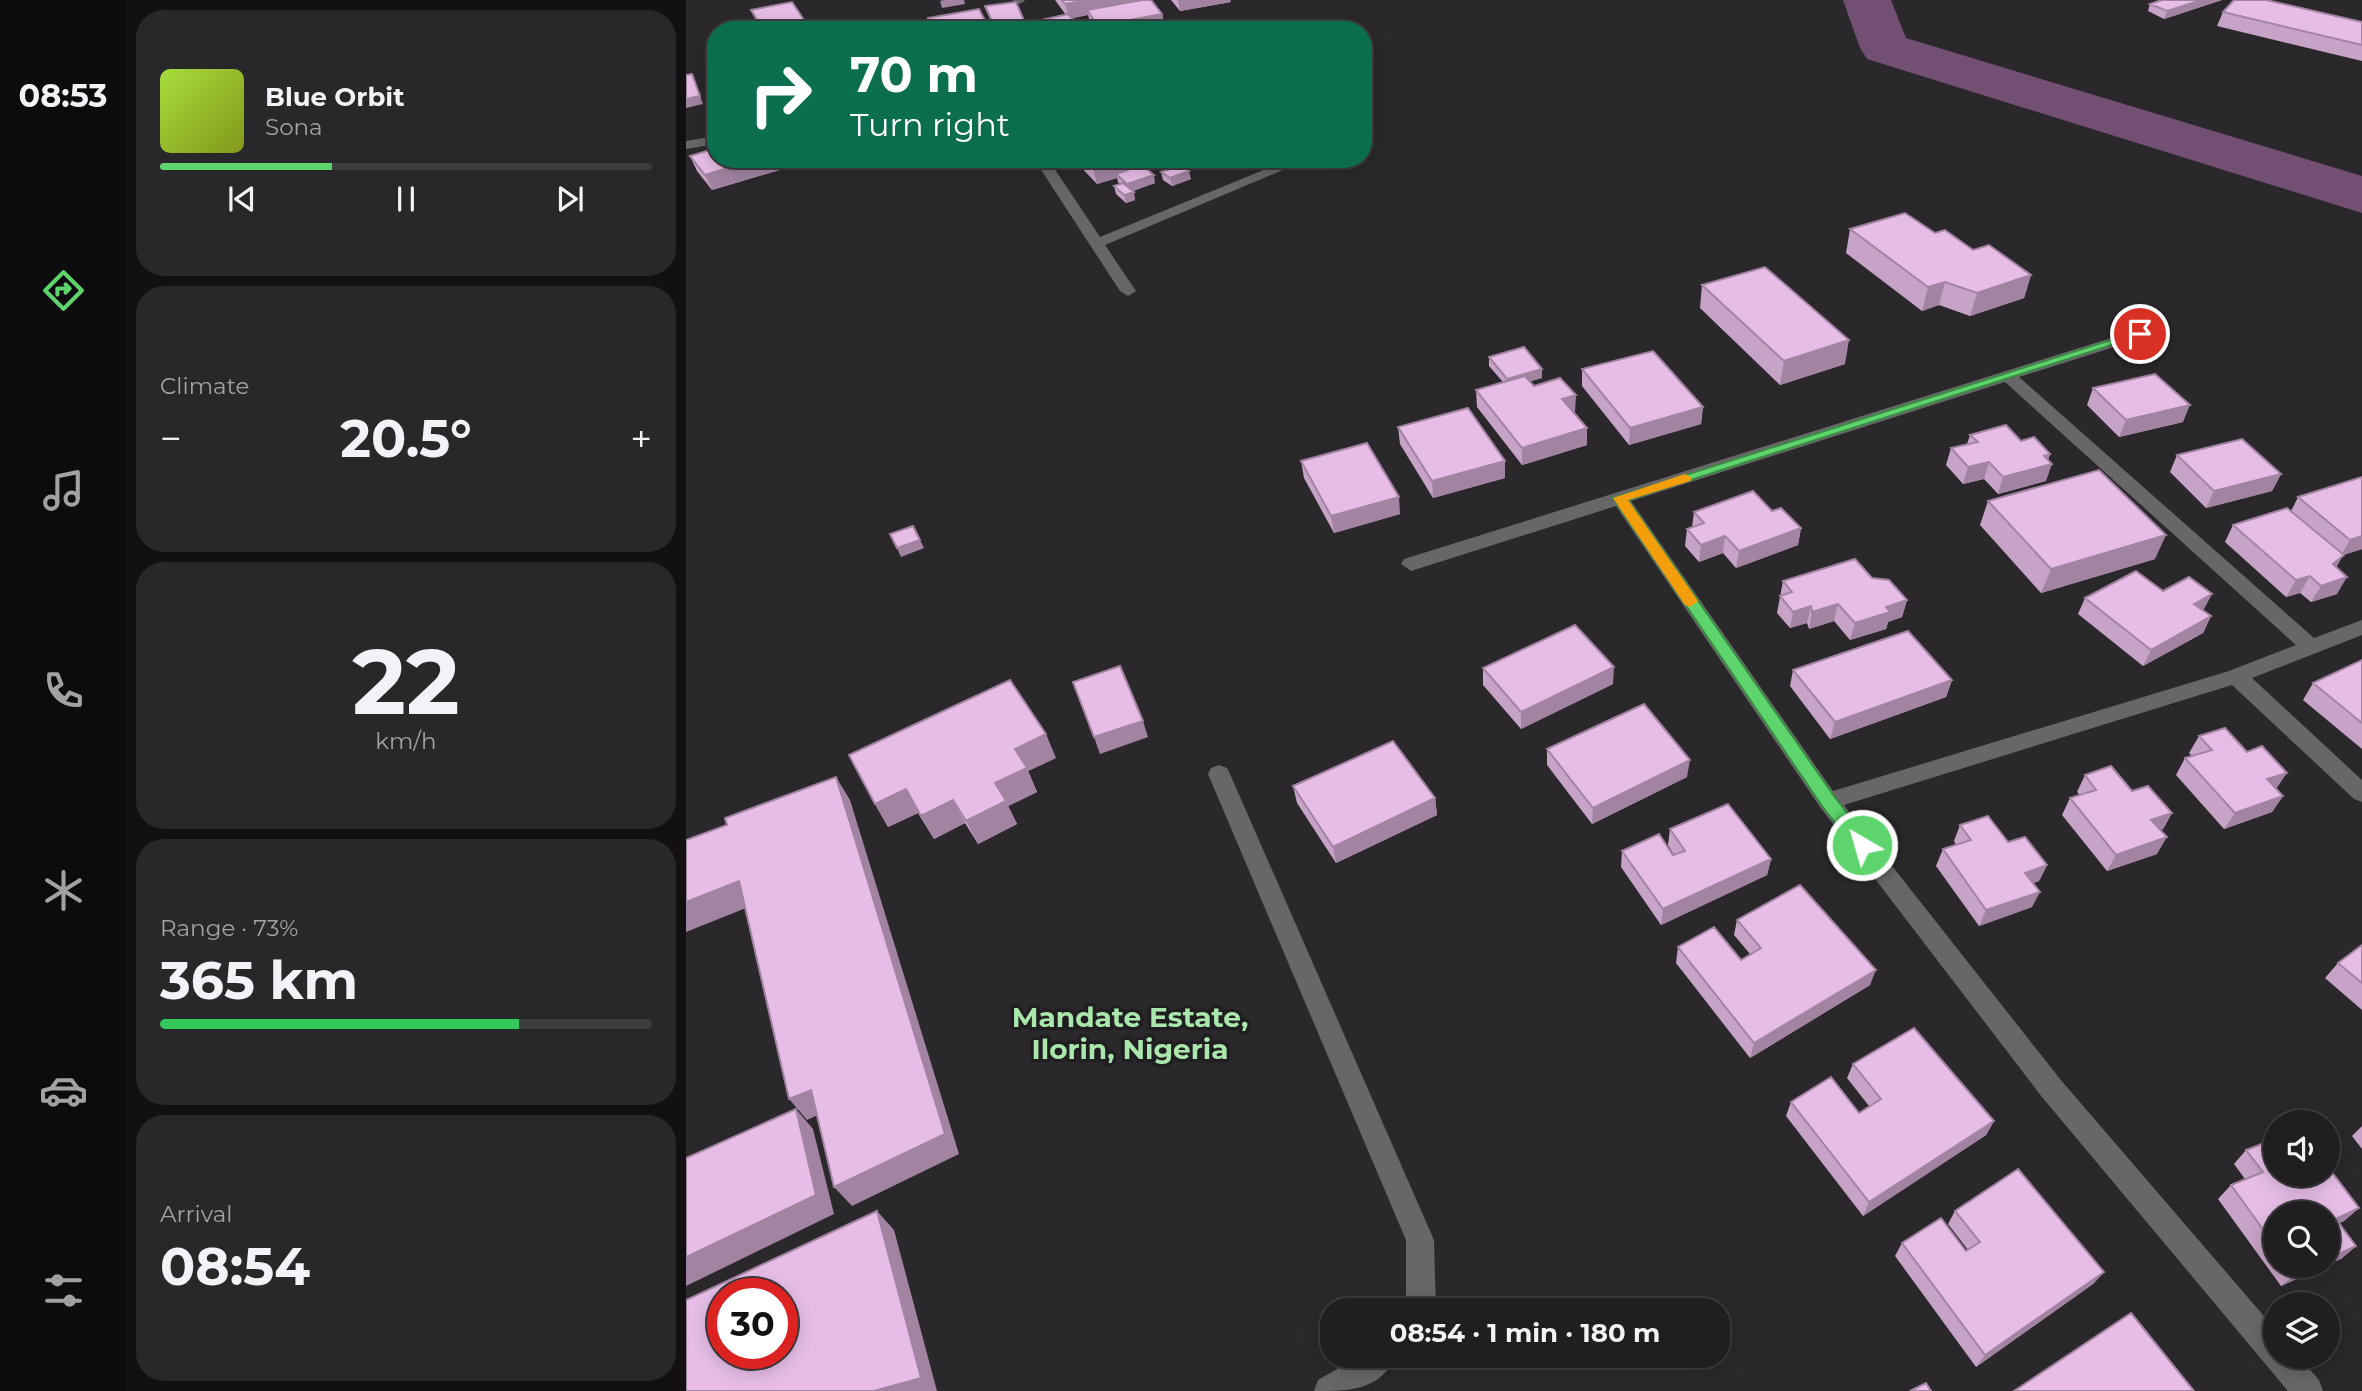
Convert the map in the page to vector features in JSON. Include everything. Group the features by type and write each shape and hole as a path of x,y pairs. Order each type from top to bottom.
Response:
{"street":[{"path":"686,145 707,142"},
{"path":"1047,168 1128,291"},
{"path":"1096,244 1280,168"},
{"path":"1410,564 2140,334"},
{"path":"2009,377 2311,646"},
{"path":"1619,498 1828,801 2051,1088 2263,1338"},
{"path":"1828,801 2236,676 2362,627"},
{"path":"2236,676 2362,793"},
{"path":"1219,774 1420,1240 1421,1298"},
{"path":"1329,1391 1368,1368"},
{"path":"2290,1369 2308,1391"}],"building":[{"path":"1062,0 1088,0 1065,4"},
{"path":"1151,0 1162,14 1125,21 1095,21 1087,10"},
{"path":"2162,0 2202,0 2167,11 2150,4"},
{"path":"2234,0 2266,0 2362,22 2362,45 2223,12"},
{"path":"792,2 804,20 758,21 751,10"},
{"path":"1016,2 1024,21 992,21 985,6"},
{"path":"979,9 985,21 930,21 928,18"},
{"path":"1068,14 1074,21 1037,21"},
{"path":"692,74 700,96 686,99 686,75"},
{"path":"707,151 707,168 728,168 705,175 690,156"},
{"path":"1133,168 1146,168 1154,175 1127,184 1116,174"},
{"path":"1172,168 1185,168 1189,171 1170,178 1161,172"},
{"path":"1123,183 1134,192 1124,195 1114,186"},
{"path":"1905,213 1935,233 1945,230 1973,250 1989,245 2031,275 1977,293 1945,282 1928,287 1850,229"},
{"path":"1765,267 1849,340 1784,361 1702,285"},
{"path":"1524,347 1542,369 1507,379 1489,357"},
{"path":"1653,351 1703,407 1630,428 1582,369"},
{"path":"2155,374 2190,405 2126,420 2093,388"},
{"path":"1525,376 1534,386 1560,378 1576,395 1562,399 1587,428 1522,448 1476,390"},
{"path":"1468,408 1505,461 1432,481 1398,427"},
{"path":"2006,425 2021,441 2034,437 2050,454 2044,456 2052,464 2003,477 1989,462 1968,467 1951,448 1978,442 1970,435"},
{"path":"2242,439 2281,474 2214,491 2177,455"},
{"path":"1367,443 1399,497 1331,516 1301,461"},
{"path":"2099,470 2166,535 2051,569 1988,501"},
{"path":"2362,477 2362,536 2350,540 2298,497"},
{"path":"1753,491 1772,511 1781,508 1801,528 1739,551 1725,536 1701,545 1687,529 1704,523 1694,512"},
{"path":"2287,508 2344,555 2333,564 2347,577 2321,586 2310,576 2296,580 2233,525"},
{"path":"913,526 920,540 897,548 890,534"},
{"path":"1855,559 1872,578 1889,580 1907,600 1886,607 1890,612 1855,623 1838,604 1812,612 1811,606 1793,612 1780,596 1792,592 1783,581"},
{"path":"2136,571 2163,591 2189,577 2212,594 2194,604 2211,616 2151,650 2085,598"},
{"path":"1575,625 1614,667 1521,712 1483,668"},
{"path":"1908,631 1952,680 1835,722 1793,670"},
{"path":"2362,660 2362,723 2313,683"},
{"path":"1120,666 1143,721 1094,737 1073,682"},
{"path":"1010,680 1046,734 1015,749 1027,768 995,783 1006,801 966,821 953,800 921,816 906,789 875,804 849,755"},
{"path":"1644,704 1690,760 1593,808 1547,749"},
{"path":"2225,728 2247,752 2262,746 2287,773 2267,779 2283,796 2235,813 2185,758 2212,750 2199,736"},
{"path":"1393,741 1435,798 1333,847 1293,786"},
{"path":"2111,766 2132,791 2148,786 2172,813 2151,820 2167,837 2116,855 2070,798 2096,790 2085,775"},
{"path":"836,777 945,1134 834,1187 811,1090 789,1099 739,881 686,902 686,840 727,825 725,818"},
{"path":"1728,804 1771,859 1663,909 1622,851 1659,834 1673,855 1685,851 1670,829"},
{"path":"1988,816 2008,842 2025,837 2047,865 2025,873 2040,892 1986,910 1943,849 1971,840 1960,825"},
{"path":"1800,885 1876,970 1754,1043 1678,947 1714,927 1741,960 1761,948 1737,920"},
{"path":"2362,945 2362,983 2338,963"},
{"path":"1914,1028 1994,1121 1869,1202 1791,1102 1831,1077 1859,1113 1881,1099 1853,1064"},
{"path":"796,1109 816,1195 686,1257 686,1158"},
{"path":"2263,1144 2263,1172 2246,1150"},
{"path":"2018,1169 2104,1272 1985,1355 1902,1243 1941,1218 1966,1251 1980,1242 1955,1211"},
{"path":"2263,1172 2263,1187 2340,1187 2340,1183 2359,1208 2340,1217 2340,1201 2263,1201 2263,1229 2231,1185"},
{"path":"877,1211 921,1378 874,1391 686,1391 686,1300 707,1290 707,1369 798,1369 798,1278 733,1278"},
{"path":"2340,1224 2356,1246 2340,1253"},
{"path":"2131,1313 2194,1391 2014,1391"},
{"path":"1926,1383 1931,1391 1910,1391"}],"waterway":[{"path":"1867,0 1885,48 2362,195"}],"slow traffic":[{"path":"1685,478 1619,498 1690,601"}],"district":[{"name":"Mandate Estate, Ilorin, Nigeria","path":"1130,1033"}],"route":[{"path":"1862,845 1828,801 1619,498 2140,334"}]}
